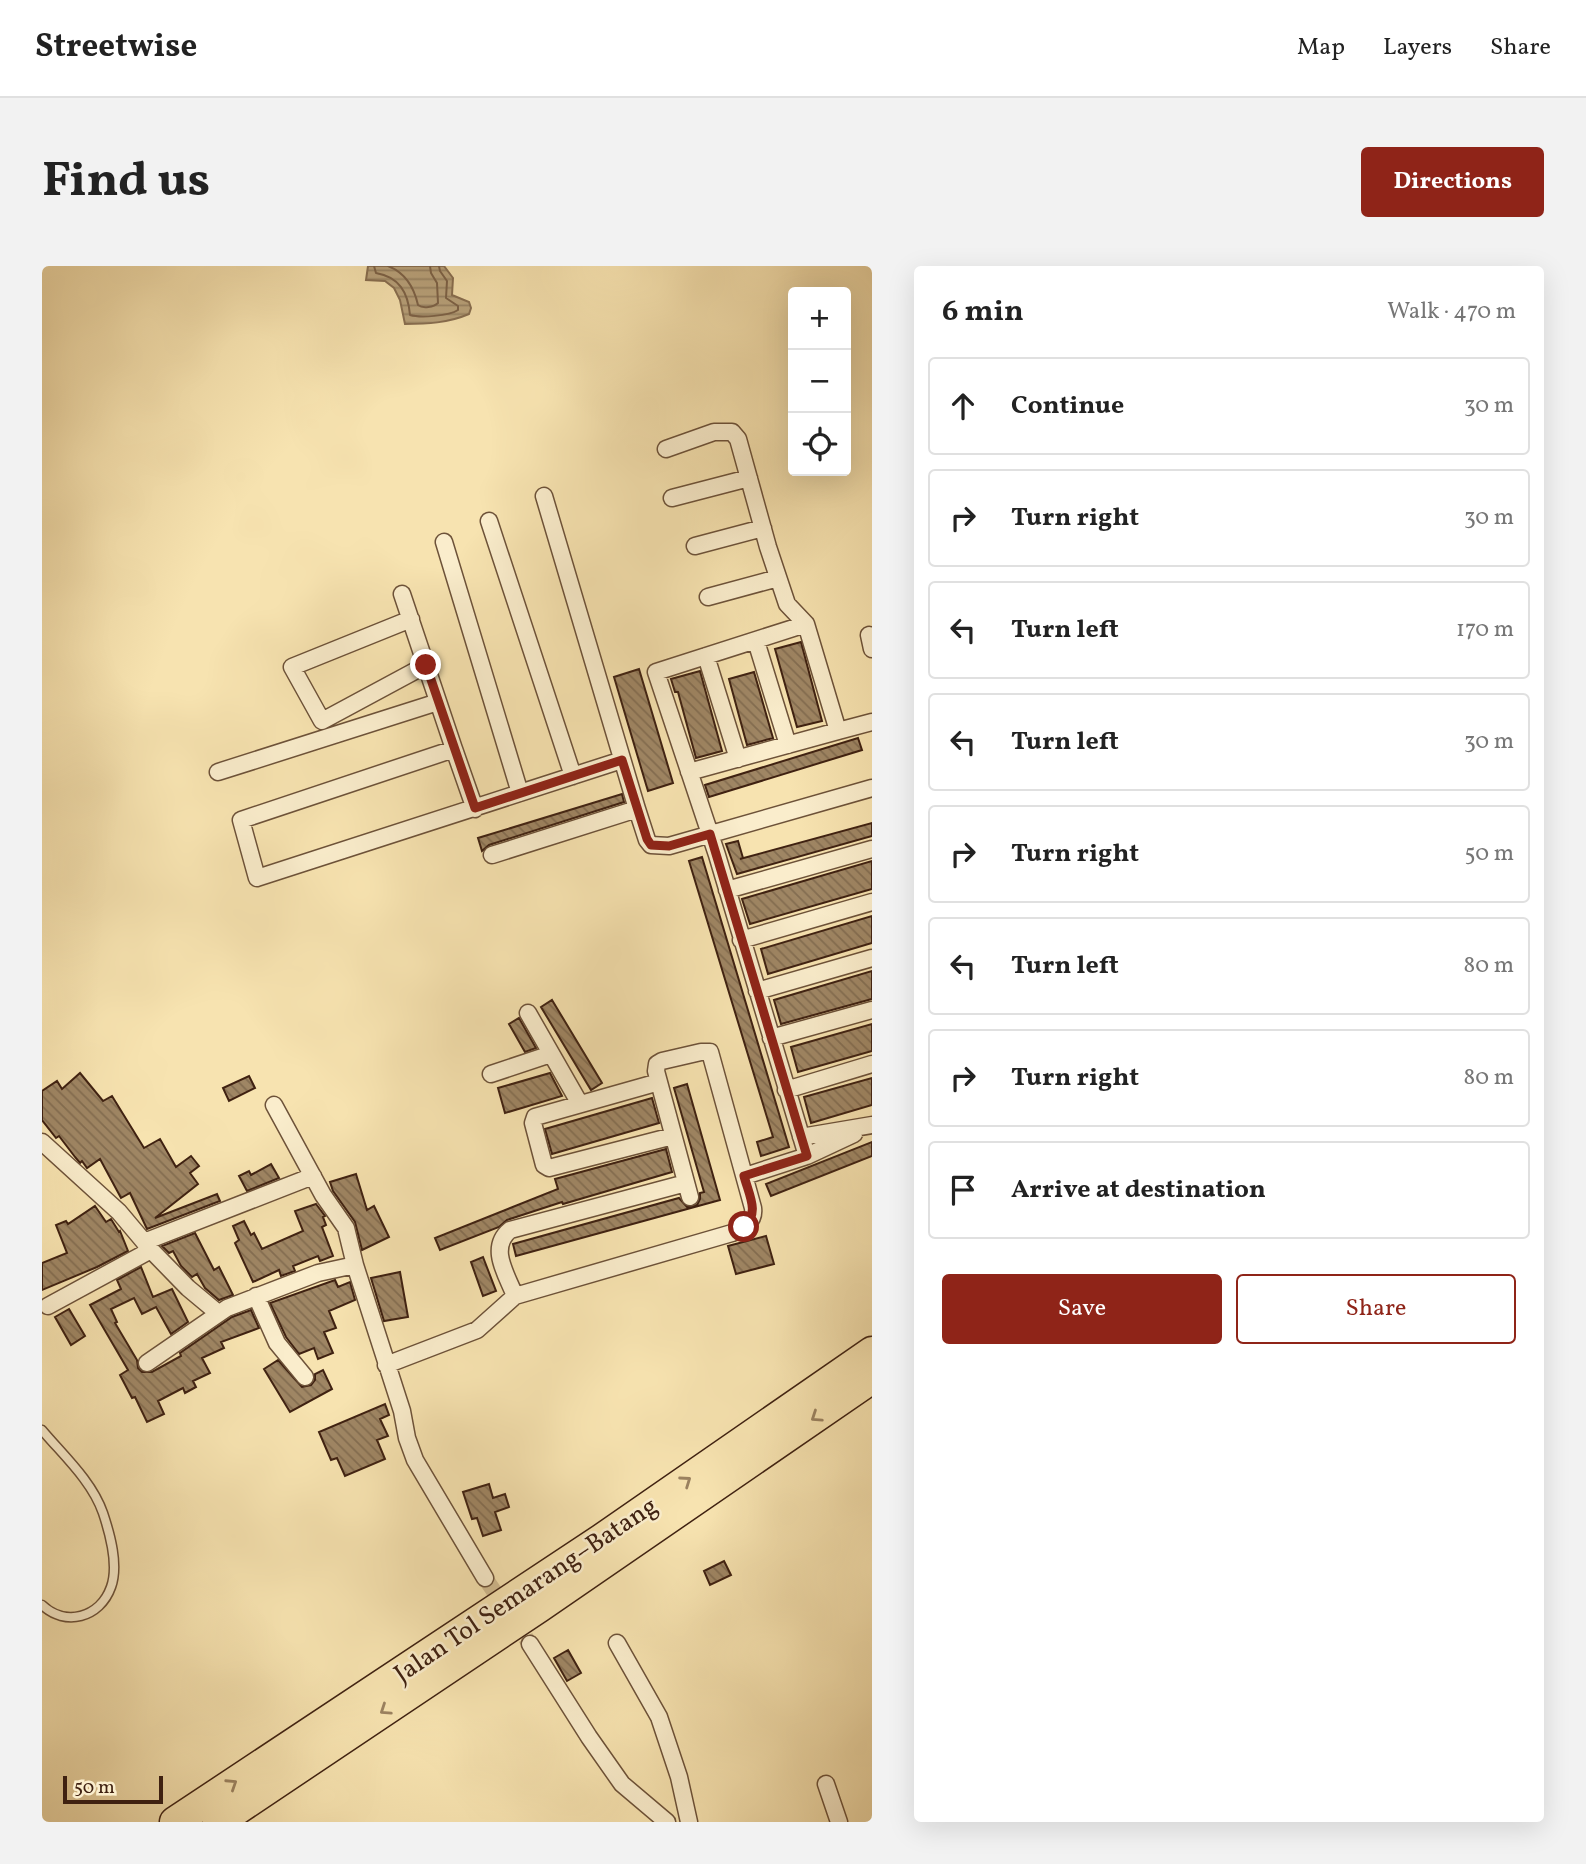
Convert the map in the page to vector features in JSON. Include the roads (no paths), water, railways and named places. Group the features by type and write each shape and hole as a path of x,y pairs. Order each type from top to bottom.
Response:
{"highway":[{"name":"Jalan Tol Semarang–Batang","path":"175,1822 590,1546 872,1352"},
{"name":"Jalan Tol Semarang–Batang","path":"218,1822 539,1607 872,1378"}],"street":[{"path":"666,449 714,432 732,432 738,439 778,578 787,604 806,624 838,731"},
{"path":"672,498 749,478"},
{"path":"544,496 637,809 651,845 669,846 872,788"},
{"path":"489,521 573,776"},
{"path":"695,546 763,528"},
{"path":"444,542 520,793"},
{"path":"708,597 778,578"},
{"path":"402,594 475,808"},
{"path":"330,736 292,667 411,619"},
{"path":"806,624 656,672 710,834 807,1156"},
{"path":"756,640 788,745"},
{"path":"706,656 738,759"},
{"path":"322,721 426,665"},
{"path":"218,772 438,702"},
{"path":"689,772 872,722"},
{"path":"454,749 241,820 257,878 622,760"},
{"path":"492,855 637,809"},
{"path":"727,890 872,849"},
{"path":"741,940 872,902"},
{"path":"757,991 872,958"},
{"path":"771,1038 872,1010"},
{"path":"528,1013 580,1104"},
{"path":"386,1365 477,1330 515,1296 738,1230 751,1220 754,1213 710,1052 657,1064 656,1071 688,1190 510,1230 500,1241 499,1253 515,1296"},
{"path":"491,1074 551,1054"},
{"path":"786,1090 872,1064"},
{"path":"659,1082 533,1120 544,1165 546,1168 673,1136"},
{"path":"274,1105 313,1176 344,1223 415,1460 485,1578"},
{"path":"801,1137 872,1125"},
{"path":"744,1176 807,1156 872,1125"},
{"path":"42,1142 119,1212 147,1246 188,1288 218,1313"},
{"path":"48,1306 147,1246 313,1176"},
{"path":"147,1363 218,1313 318,1273 355,1265"},
{"path":"256,1296 277,1343 305,1377"},
{"path":"617,1643 659,1717 679,1777 689,1822"},
{"path":"530,1644 622,1784 667,1822"},
{"path":"825,1784 839,1822"}],"lane":[{"path":"42,1430 90,1488 102,1510 114,1568 111,1587 101,1604 88,1614 73,1619 60,1618 42,1605"}],"water":[{"path":"368,266 444,266 453,278 452,295 469,302 469,314 437,322 405,324 400,300 394,288 385,281 366,280"}],"tunnel":[{"path":"485,1578 530,1644"}]}
